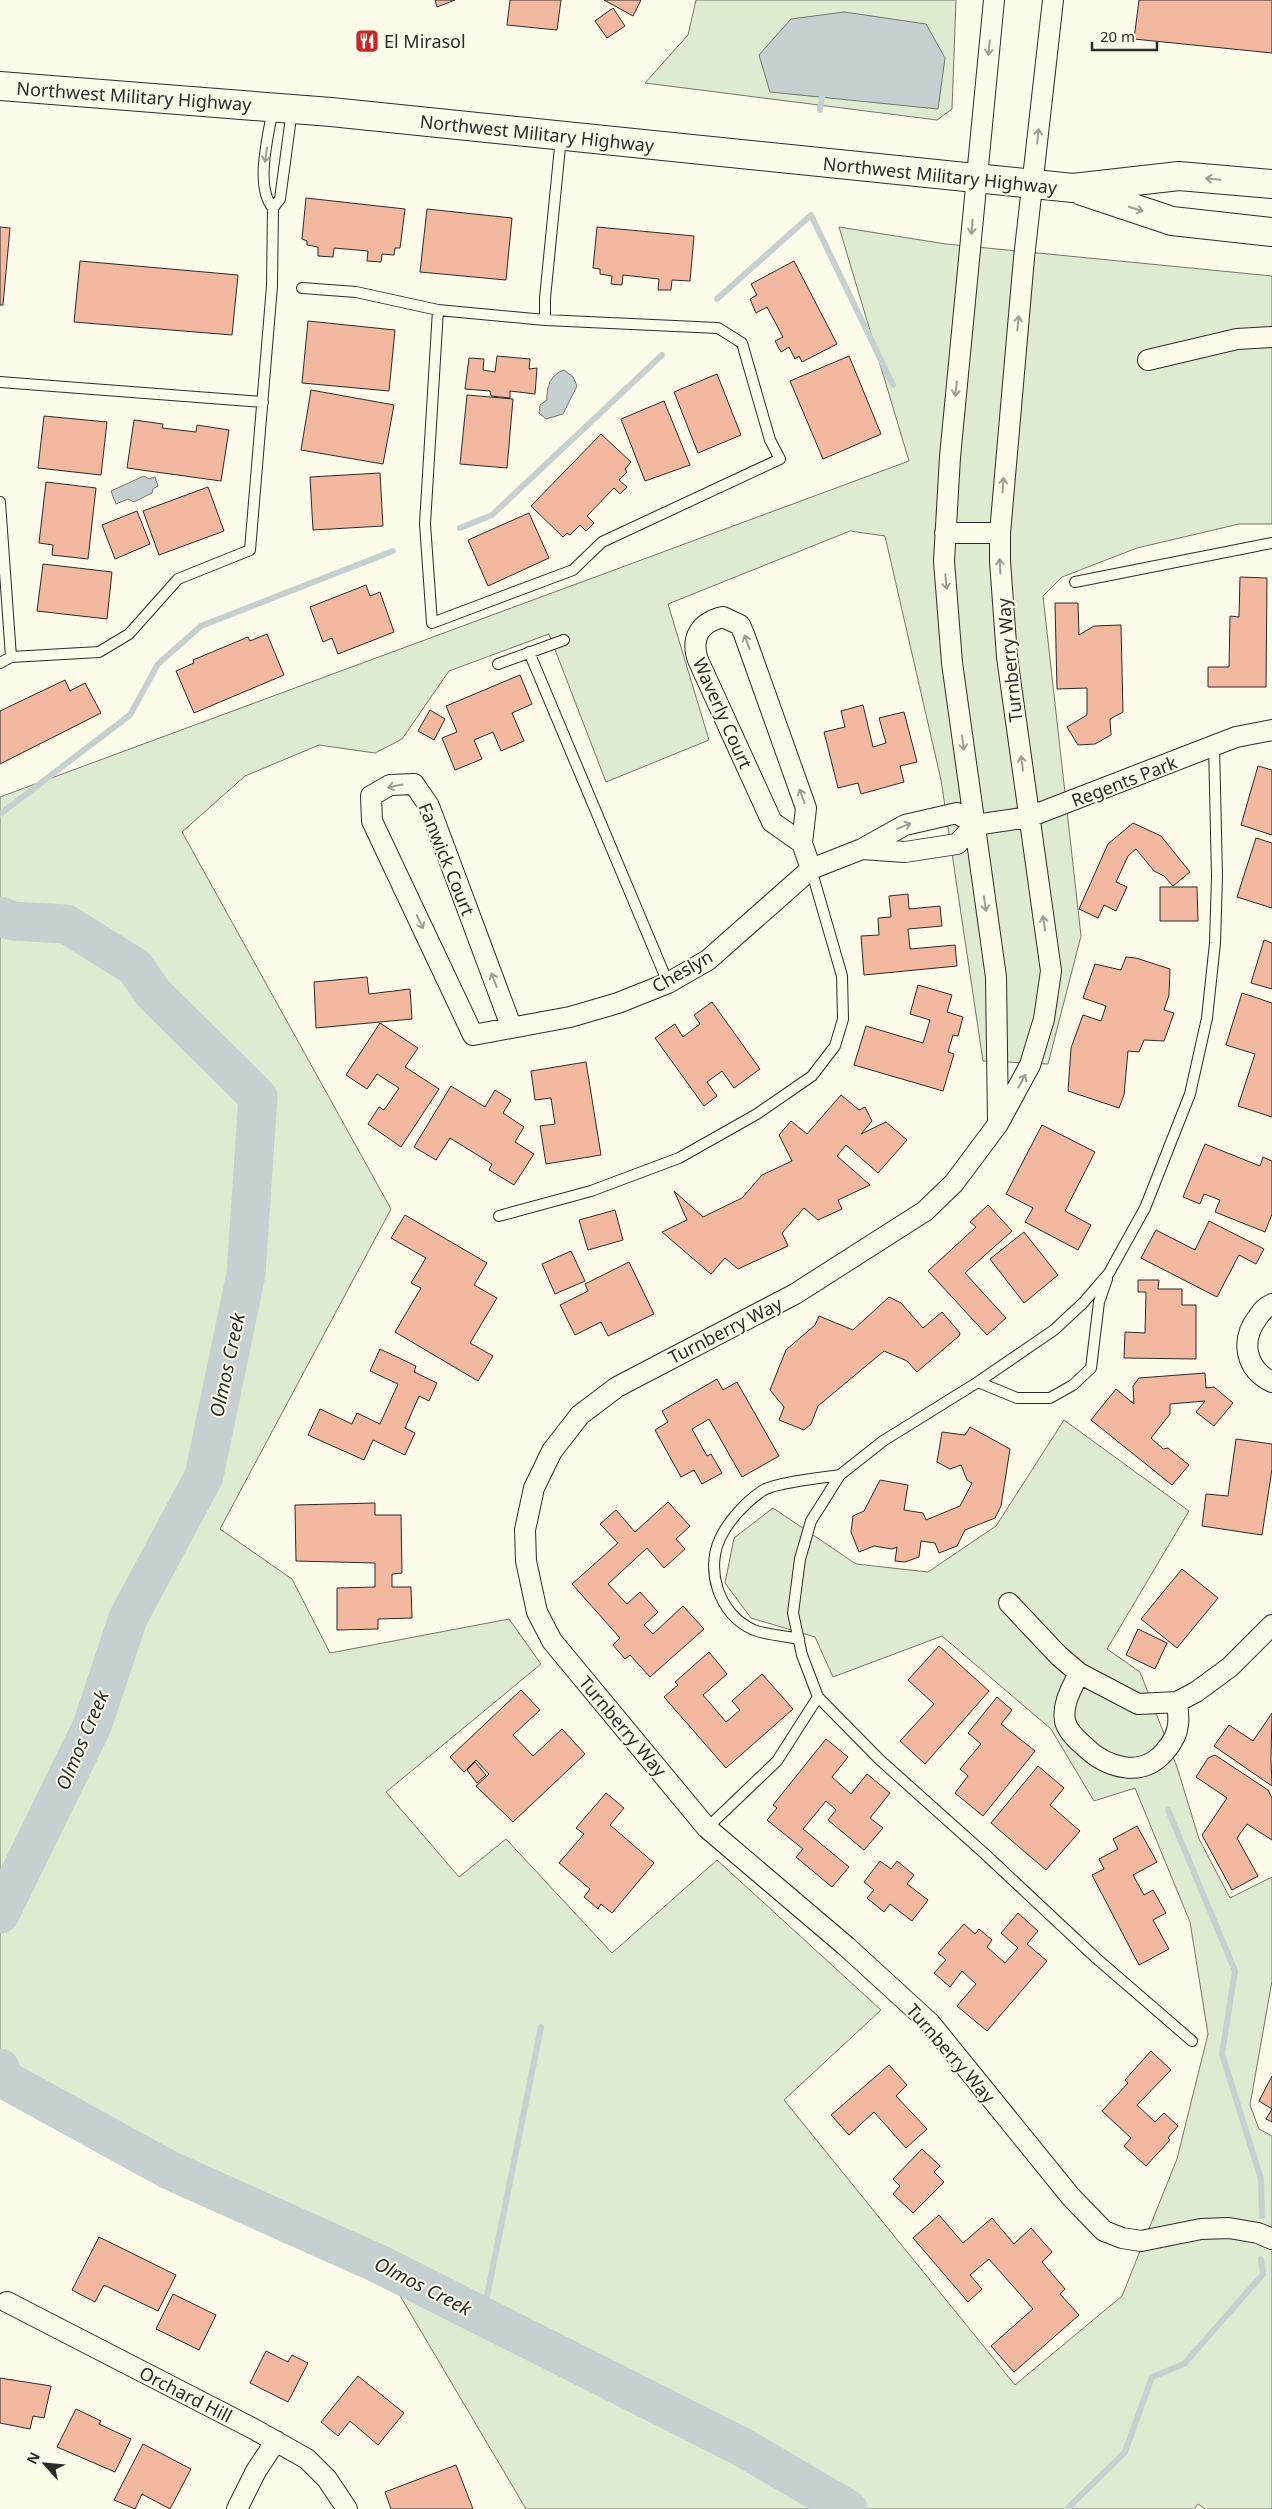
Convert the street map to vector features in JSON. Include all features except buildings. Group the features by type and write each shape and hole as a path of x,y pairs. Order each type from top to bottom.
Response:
{"main road":[{"name":"Northwest Military Highway","path":"0,86 283,108 1073,188 1179,176 1272,184"},
{"name":"Northwest Military Highway","path":"1073,188 1172,221 1272,232"}],"street":[{"path":"994,0 950,457 944,561 952,663 996,977 998,1124"},
{"name":"Turnberry Way","path":"1054,0 1033,184 1005,461 1000,533 1000,561 1007,657 1051,972 1044,1019 1030,1065 998,1124 954,1183 925,1211 796,1294 617,1387 580,1414 552,1451 534,1488 525,1530 526,1561 537,1612 548,1633 707,1828 847,1947 930,2023 1071,2197 1104,2232 1122,2238 1142,2241 1201,2229 1229,2228 1258,2233 1272,2239"},
{"path":"1148,360 1237,339 1272,337"},
{"path":"945,533 1000,533"},
{"name":"Waverly Court","path":"802,843 772,822 698,660 694,648 698,634 709,620 723,617 740,625 744,634 806,808 802,843 811,869"},
{"name":"Regents Park","path":"975,825 1029,818 1236,737 1272,730"},
{"name":"Fanwick Court","path":"473,1035 372,821 371,796 390,785 414,784 428,806 512,1026"},
{"name":"Cheslyn","path":"473,1035 512,1026 570,1017 618,1003 668,983 708,960 811,869 862,849 905,824 956,812 975,825 957,844 905,852 862,849"},
{"path":"1272,1304 1266,1307 1252,1324 1246,1345 1251,1365 1264,1378 1272,1382"},
{"path":"1009,1603 1059,1656 1079,1673 1138,1704 1177,1702 1196,1692 1230,1667 1272,1625"},
{"path":"1079,1673 1066,1700 1065,1722 1074,1737 1092,1755 1113,1765 1136,1769 1158,1760 1172,1743 1178,1727 1177,1702"},
{"name":"Orchard Hill","path":"7,2302 276,2441 307,2459 326,2479 347,2509"},
{"path":"237,2509 256,2470 276,2441"}],"lane":[{"path":"0,663 10,657 99,652 129,634 178,580 250,550 272,286 273,208 268,200 264,173 283,108"},
{"path":"273,208 280,199 283,108"},
{"path":"545,320 545,298 561,136"},
{"path":"302,288 356,292 438,310 545,320 718,328 742,343 770,440 780,459 602,542 573,570 432,623 425,524 438,310"},
{"path":"0,382 263,402"},
{"path":"0,502 10,657"},
{"path":"1075,582 1272,543"},
{"path":"498,664 564,640"},
{"path":"529,652 668,983"},
{"path":"1192,2041 1096,1958 985,1854 880,1760 818,1697 802,1655 793,1613 800,1559 811,1521 840,1475 883,1441 978,1382 1054,1330 1083,1303 1108,1273 1145,1208 1190,1094 1207,1018 1215,943 1217,876 1214,745"},
{"path":"499,1216 591,1191 680,1158 756,1114 812,1076 835,1046 843,1019 842,976 811,869"},
{"path":"978,1382 1017,1398 1050,1398 1073,1385 1091,1368 1099,1302 1108,1273"},
{"path":"799,1639 754,1630 726,1608 716,1586 714,1560 722,1534 739,1512 763,1490 840,1475"},
{"path":"707,1828 778,1761 818,1697"}],"green space":[{"path":"696,0 956,0 952,109 937,120 645,83 688,35"},
{"path":"839,227 946,244 1272,276 1272,524 1239,524 1137,548 1062,577 1043,596 1081,936 1048,1064 983,1061 941,780 885,536 850,531 668,604 709,740 606,782 549,634 449,671 402,739 375,753 319,745 245,776 182,832 391,1209 220,1529 292,1579 330,1653 509,1619 541,1664 386,1792 459,1877 506,1839 612,1953 717,1860 881,2010 784,2100 1015,2385 1122,2296 1177,2159 1208,2034 1190,1922 1135,1788 1094,1801 1051,1729 942,1636 833,1677 815,1637 751,1618 725,1583 734,1538 773,1508 856,1564 928,1572 996,1526 1064,1420 1189,1511 1107,1649 1140,1672 1177,1767 1199,1839 1230,1898 1272,1877 1272,1981 1250,2105 1259,2129 1272,2136 1272,2509 1205,2509 1198,2504 1194,2509 526,2509 399,2294 0,2095 0,797 909,461"}],"shaded area":[{"path":"844,12 926,24 945,58 938,109 770,92 759,55 791,19"},
{"path":"564,370 573,377 577,386 563,414 546,419 539,413 540,405 547,400 547,390 550,382 559,372"},
{"path":"144,476 149,479 155,477 158,486 153,489 152,493 134,502 128,499 116,504 111,491"}],"waterway":[{"path":"820,110 823,90"},
{"path":"717,299 811,215 893,385"},
{"path":"460,528 492,515 662,355"},
{"path":"0,814 130,715 158,664 201,626 393,551"},
{"name":"Olmos Creek","path":"0,916 13,921 66,924 135,967 153,993 258,1097 246,1274 204,1476 128,1618 92,1726 0,1914"},
{"path":"1168,1810 1235,1971 1222,2054 1261,2179 1262,2216"},
{"path":"483,2316 541,2027"},
{"name":"Olmos Creek","path":"0,2068 2,2078 169,2170 379,2264 742,2447 848,2509"},
{"path":"1067,2509 1125,2452 1152,2377 1184,2364 1263,2274 1261,2259"}],"place":[{"name":"El Mirasol","path":"367,41"}]}
